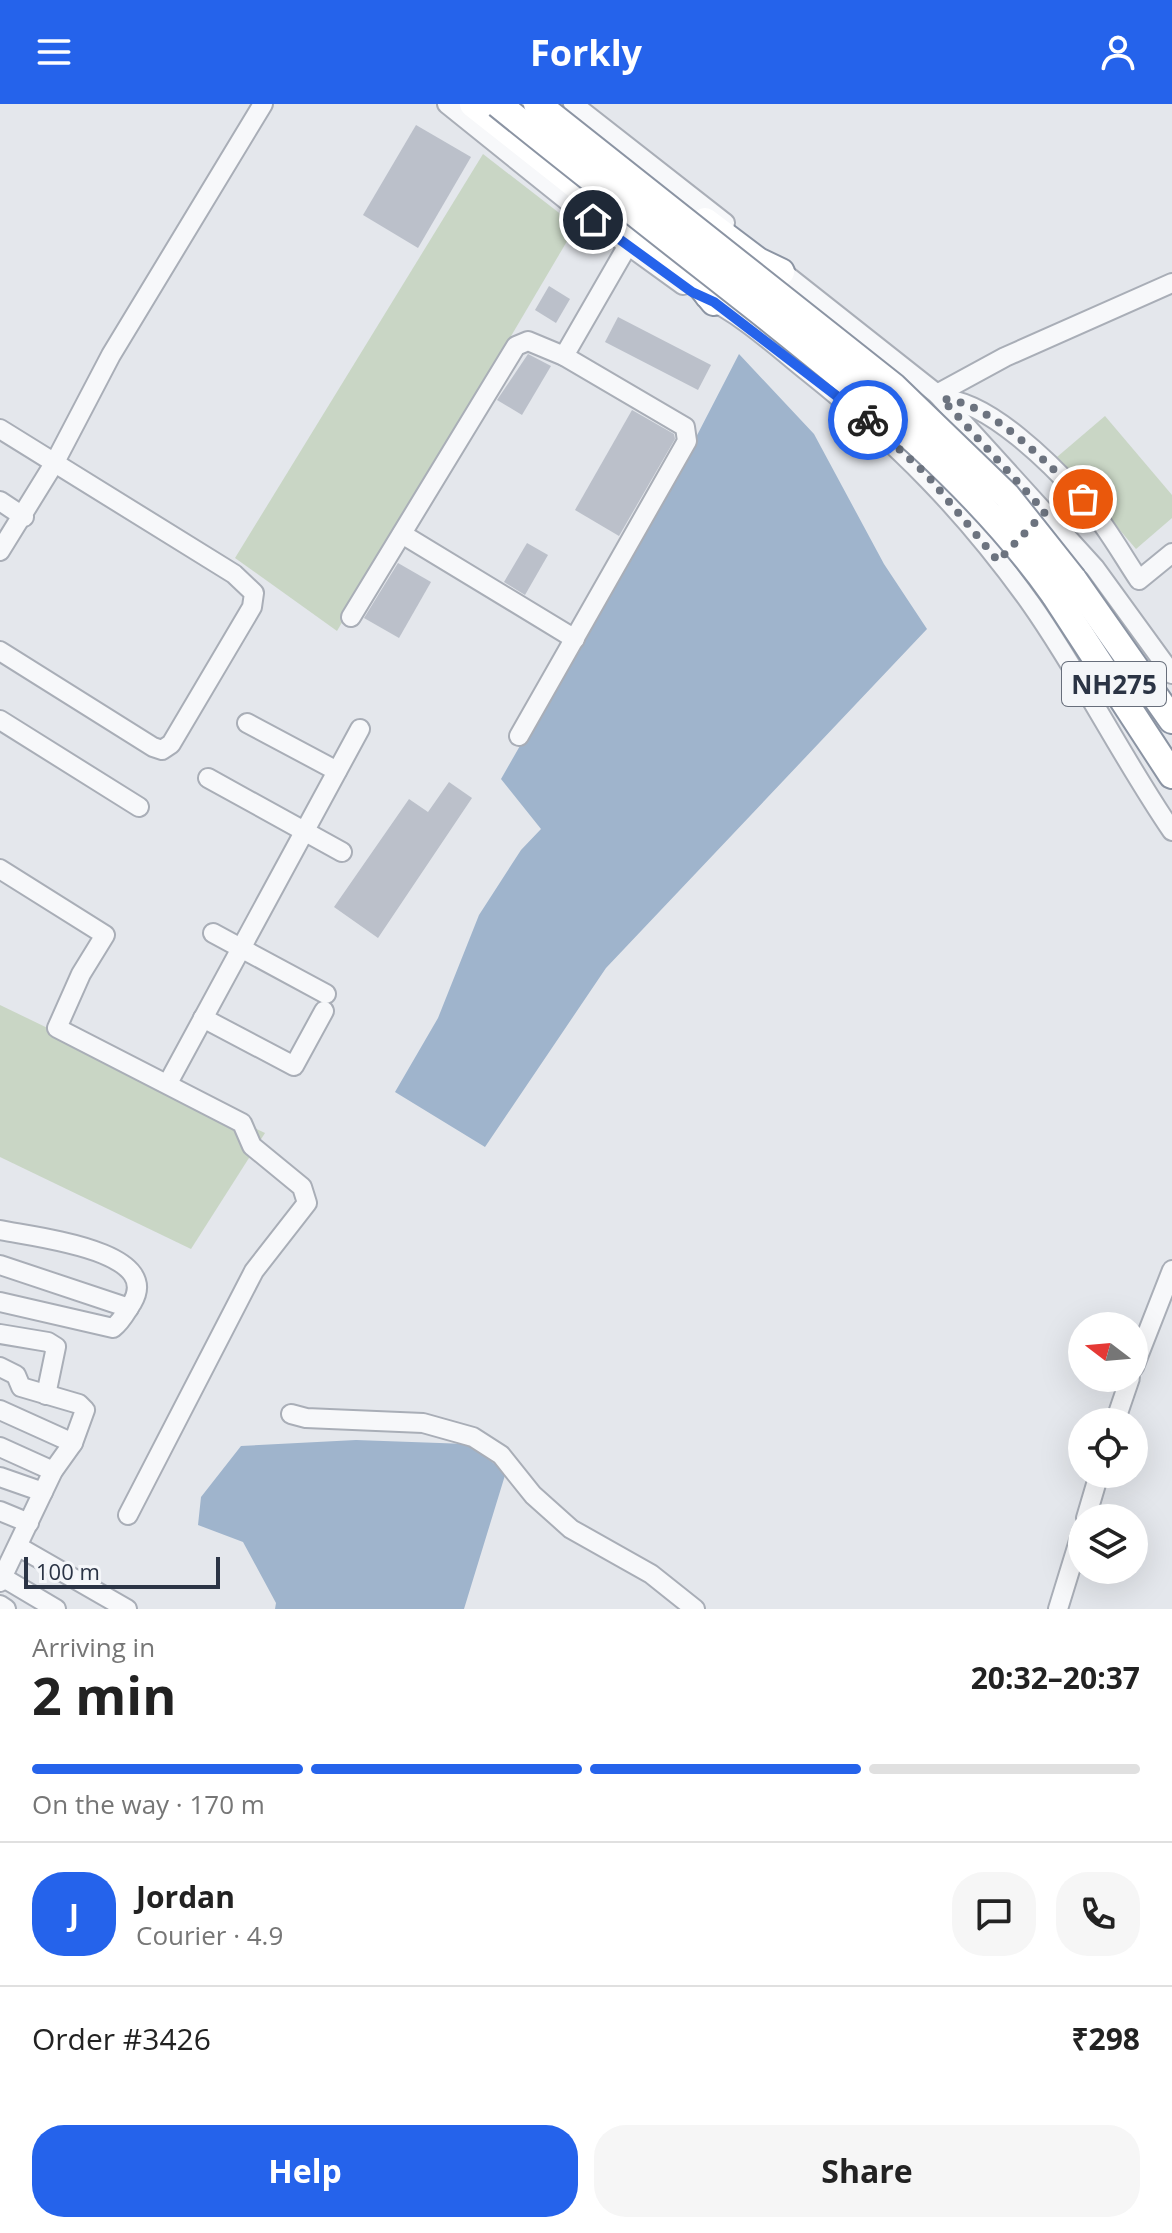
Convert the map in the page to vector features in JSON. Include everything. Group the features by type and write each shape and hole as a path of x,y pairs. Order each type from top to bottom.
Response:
{"highway":[{"name":"NH275","path":"473,104 696,280 714,302"},
{"name":"NH275","path":"498,104 878,406 988,510 1024,552 1064,587 1172,720"},
{"name":"NH275","path":"537,104 904,396 1007,496 1064,587 1172,775"},
{"name":"NH275","path":"554,104 730,241 781,272"}],"street":[{"path":"0,551 24,517 111,355 263,104"},
{"name":"NH275","path":"447,104 575,207 692,292 714,302 871,422 927,475 1033,607 1172,831"},
{"name":"NH275","path":"573,104 674,180 781,272 880,346 940,397 1095,568 1172,674"},
{"path":"564,356 628,245"},
{"path":"940,397 1005,357 1172,283"},
{"path":"351,617 516,346 528,341 564,356 685,427 687,441 519,736"},
{"path":"940,397 970,406 1021,439 1083,499 1139,580 1172,553"},
{"path":"0,429 234,574 254,593 252,607 171,744 162,750 0,651"},
{"path":"0,501 24,517"},
{"path":"998,561 1045,512"},
{"path":"402,534 575,639"},
{"path":"0,720 139,807"},
{"path":"247,723 337,771"},
{"path":"168,1083 360,729"},
{"path":"208,778 342,852"},
{"path":"3,875 105,935 81,974 57,1028 242,1123 252,1146 302,1187 307,1203 254,1271 128,1515"},
{"path":"203,1018 294,1066 325,1002 213,933"},
{"path":"0,1230 103,1253 118,1259 133,1273 139,1284 129,1308 113,1328 0,1302"},
{"path":"0,1265 129,1308"},
{"path":"1148,1331 1172,1270"},
{"path":"46,1395 65,1316"},
{"path":"0,1334 48,1342 56,1347"},
{"path":"0,1367 16,1375 21,1387 83,1407 84,1415 73,1443 53,1471 1,1579 56,1609"},
{"path":"0,1410 73,1443"},
{"path":"291,1414 306,1418 423,1423 473,1437 501,1455 533,1495 571,1529 665,1583 695,1609"},
{"path":"0,1447 53,1471"},
{"path":"0,1477 43,1492"},
{"path":"0,1511 29,1523"},
{"path":"19,1547 127,1609"},
{"path":"1058,1609 1068,1576"},
{"path":"0,1605 6,1609"}],"green space":[{"path":"483,154 576,226 337,631 235,558"},
{"path":"1105,416 1172,495 1172,518 1136,549 1057,457"},
{"path":"0,1005 265,1133 191,1249 0,1157"}],"water":[{"path":"739,354 814,434 884,564 927,629 606,968 485,1147 395,1092 438,1018 479,915 521,850 541,829 501,779 692,445"},
{"path":"356,1440 467,1444 506,1472 464,1609 275,1609 276,1603 243,1542 198,1525 201,1497 241,1446"}],"building":[{"path":"416,125 471,157 418,248 363,215"},
{"path":"549,286 570,299 556,323 535,310"},
{"path":"618,317 711,365 698,390 605,342"},
{"path":"528,354 551,366 522,415 497,400"},
{"path":"632,410 674,434 675,439 619,536 575,510"},
{"path":"527,543 548,555 525,595 504,582"},
{"path":"398,563 431,582 399,638 364,618"},
{"path":"449,782 472,798 378,938 334,907 409,799 428,812"}],"way so far":[{"path":"868,420 927,475 979,534 998,561 1045,512 942,399 952,399 970,406 1021,439 1083,499"}],"route":[{"path":"593,220 692,292 714,302 868,420"}]}
